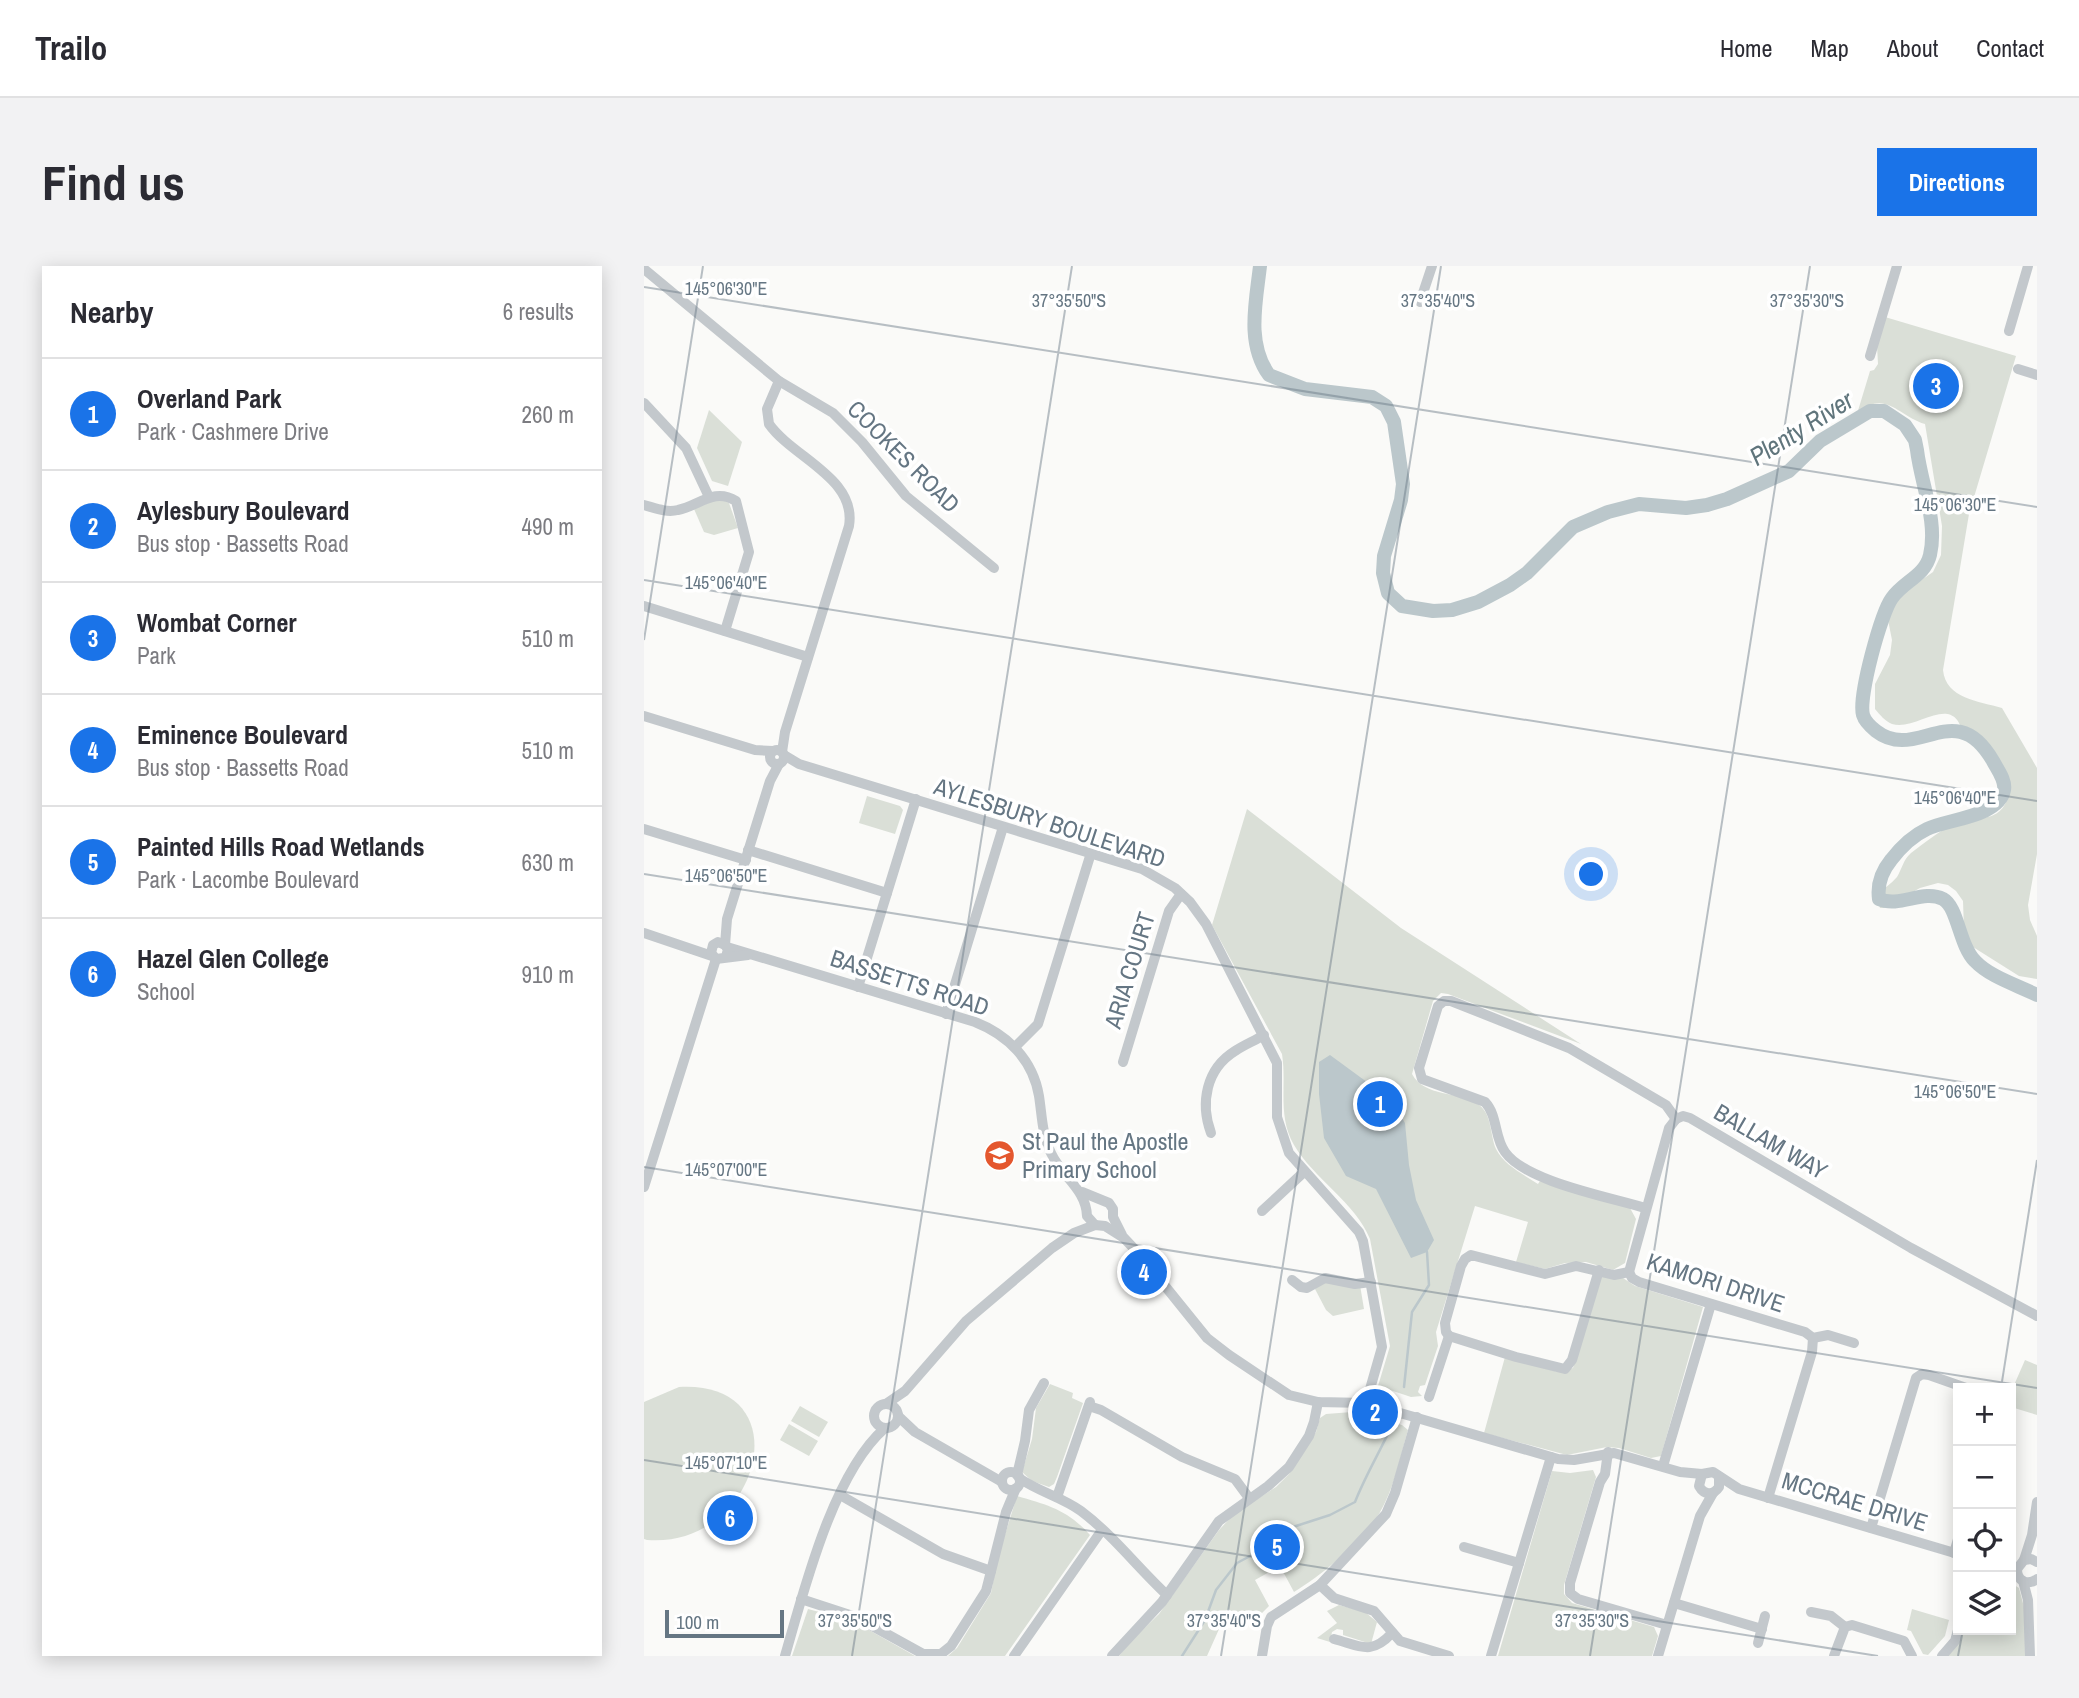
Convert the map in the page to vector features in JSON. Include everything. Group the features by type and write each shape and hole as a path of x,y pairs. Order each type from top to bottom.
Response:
{"street":[{"path":"1420,302 1432,266"},
{"path":"1871,356 1897,266"},
{"path":"2009,331 2028,266"},
{"name":"COOKES ROAD","path":"644,269 779,381 833,413 862,442 906,496 994,568"},
{"path":"2018,369 2037,375"},
{"path":"644,1187 849,526 850,510 841,489 769,424 767,409 779,381"},
{"path":"644,403 686,448 709,498"},
{"path":"644,505 676,511 716,495 725,495 733,498 738,505 749,552 725,631"},
{"path":"644,606 808,657"},
{"name":"AYLESBURY BOULEVARD","path":"644,716 1149,872 1166,881 1181,894 1206,924 1277,1063 1276,1103 1280,1129 1289,1153 1359,1232 1382,1347 1366,1403"},
{"path":"858,987 916,799"},
{"path":"946,1014 1003,827"},
{"path":"644,829 887,893"},
{"path":"1015,1047 1038,1024 1091,853"},
{"name":"ARIA COURT","path":"1123,1062 1169,911 1181,894"},
{"name":"BASSETTS ROAD","path":"644,933 691,947 752,955 985,1026 1015,1047 1027,1063 1035,1083 1043,1132 1058,1165 1082,1192 1112,1206 1113,1217 1124,1238 1197,1327 1217,1346 1289,1395 1318,1402 1366,1403 1418,1417"},
{"name":"BALLAM WAY","path":"1645,1208 1533,1174 1506,1154 1494,1117 1485,1102 1422,1079 1419,1068 1436,1010 1444,1001 1455,1002 1569,1048 1666,1105 1676,1119 1683,1116 1690,1118 1911,1248 2037,1315"},
{"path":"1211,1133 1205,1107 1207,1090 1213,1075 1229,1054 1264,1035"},
{"path":"1629,1272 1669,1128 1676,1119"},
{"path":"1262,1211 1304,1172"},
{"name":"BASSETTS ROAD","path":"1082,1192 1087,1212 1100,1225 1124,1238"},
{"path":"1074,1233 1092,1202 1099,1199"},
{"path":"785,1656 821,1541 840,1495 868,1446 877,1408 905,1391 966,1321 1052,1248 1074,1233 1100,1225 1113,1217"},
{"name":"KAMORI DRIVE","path":"1429,1397 1449,1336 1445,1322 1461,1266 1468,1257 1479,1256 1545,1275 1576,1266 1614,1275 1629,1272 1632,1278 1639,1282 1805,1332 1813,1338 1828,1335 1854,1343"},
{"path":"1449,1336 1565,1369 1572,1360 1599,1270"},
{"path":"1292,1280 1307,1288 1325,1278 1354,1284 1371,1282"},
{"path":"1663,1466 1711,1304"},
{"path":"1768,1498 1813,1338"},
{"path":"1871,1528 1916,1378 1923,1374 1953,1383"},
{"path":"801,1599 856,1617 923,1654 935,1655 951,1646 982,1599 1012,1481 1026,1441 1029,1410 1044,1383"},
{"path":"868,1446 889,1427 905,1391"},
{"path":"1112,1656 1167,1595 1219,1521 1282,1474 1312,1430 1318,1402"},
{"path":"1057,1497 1090,1403 1182,1457 1235,1479 1249,1498"},
{"path":"886,1404 915,1432 986,1471 1057,1497 1084,1513 1167,1595"},
{"path":"1262,1656 1271,1617 1321,1585 1386,1514 1418,1417 1551,1457 1574,1460 1608,1452 1680,1472 1702,1474 1709,1471 1719,1477 1719,1487 1700,1516 1658,1656"},
{"path":"875,1420 879,1426 915,1432"},
{"path":"1608,1452 1605,1474 1600,1482 1570,1583 1570,1592 1586,1601 1667,1625"},
{"path":"1596,1455 1600,1467 1600,1482"},
{"path":"1491,1656 1551,1457"},
{"path":"1680,1472 1705,1493 1714,1493"},
{"path":"1700,1516 1699,1487 1702,1474"},
{"name":"MCCRAE DRIVE","path":"1719,1477 1739,1489 1953,1553"},
{"name":"MCCRAE DRIVE","path":"1714,1493 1739,1489"},
{"path":"840,1495 943,1554 991,1571"},
{"path":"2030,1656 2028,1600 2024,1578 2017,1569 2025,1562 2037,1502"},
{"path":"1014,1656 1102,1530"},
{"path":"1464,1547 1520,1563"},
{"path":"1321,1585 1334,1598 1374,1611 1400,1641 1449,1656"},
{"path":"1674,1603 1762,1629"},
{"path":"1811,1612 1831,1616 1845,1626 1856,1626 1904,1641 1912,1656"},
{"path":"1758,1643 1765,1616"},
{"path":"1834,1656 1845,1626"},
{"path":"1334,1639 1372,1648 1379,1646 1392,1633"},
{"path":"1942,1656 1957,1635"}],"shaded area":[{"path":"1885,317 2016,356 1969,514 1943,670 1945,680 1957,693 1974,701 2002,708 2037,768 2037,854 2028,905 2030,920 2037,936 2037,979 2019,976 1973,947 1964,929 1963,901 1948,885 1938,883 1920,888 1884,908 1880,908 1876,895 1897,877 1911,853 1936,835 1952,825 1996,814 2007,799 2010,786 1997,762 1979,744 1963,735 1952,715 1943,714 1902,725 1889,723 1875,709 1875,684 1890,655 1892,640 1888,620 1894,599 1933,572 1941,555 1942,526 1925,424 1884,404 1876,403 1857,414 1870,371 1878,364 1877,346"},
{"path":"709,410 742,442 728,486 712,481 697,448"},
{"path":"720,498 729,503 738,528 714,535 704,532 694,509"},
{"path":"867,796 900,806 903,810 895,834 859,823"},
{"path":"1247,809 1401,928 1581,1044 1441,993 1433,1001 1412,1074 1425,1087 1471,1100 1479,1105 1489,1119 1496,1149 1504,1160 1520,1173 1538,1184 1540,1181 1630,1208 1636,1219 1625,1263 1613,1270 1586,1262 1565,1263 1545,1269 1516,1262 1528,1222 1475,1206 1436,1332 1438,1346 1425,1385 1420,1386 1418,1392 1422,1396 1411,1397 1378,1386 1390,1346 1370,1239 1355,1213 1312,1169 1294,1145 1284,1112 1282,1054 1212,925"},
{"path":"1330,1055 1390,1099 1405,1123 1416,1200 1434,1240 1427,1252 1411,1258 1376,1189 1346,1176 1324,1138 1319,1094 1319,1062"},
{"path":"1600,1276 1623,1278 1635,1286 1703,1307 1661,1456 1651,1458 1607,1447 1567,1455 1484,1433 1505,1357 1558,1372 1573,1368"},
{"path":"1326,1281 1360,1285 1364,1309 1333,1316 1326,1310 1315,1289"},
{"path":"2025,1360 2037,1365 2037,1415 2016,1409 2015,1383"},
{"path":"1050,1384 1073,1393 1072,1398 1083,1403 1057,1477 1049,1487 1032,1481 1022,1472 1032,1439 1036,1408"},
{"path":"679,1387 718,1392 743,1409 754,1435 752,1464 740,1494 717,1519 686,1536 647,1540 644,1539 644,1402"},
{"path":"800,1406 828,1422 819,1437 791,1421"},
{"path":"1352,1412 1402,1425 1408,1430 1389,1494 1379,1514 1351,1547 1318,1576 1294,1592 1280,1566 1255,1580 1269,1606 1262,1613 1258,1625 1228,1609 1207,1656 1119,1656 1159,1614 1219,1530 1234,1514 1276,1487 1289,1474 1316,1432 1320,1418 1326,1414"},
{"path":"789,1424 818,1441 809,1456 780,1440"},
{"path":"1593,1470 1596,1477 1564,1585 1564,1594 1572,1603 1654,1627 1658,1636 1652,1656 1498,1656 1552,1471 1570,1473"},
{"path":"1017,1496 1065,1514 1090,1535 1005,1656 948,1656 957,1648 991,1593 998,1557"},
{"path":"2016,1586 2019,1588 2025,1611 2030,1656 1946,1656 1959,1642 1961,1635 2016,1635"},
{"path":"1339,1605 1365,1612 1377,1622 1371,1644 1343,1635 1343,1630 1337,1629 1332,1632 1330,1642 1317,1638 1337,1623 1327,1611"},
{"path":"808,1609 853,1621 915,1656 792,1656"},
{"path":"1912,1609 1949,1620 1945,1636 1928,1655 1923,1654 1911,1631 1907,1630"}],"waterway":[{"name":"Plenty River","path":"1260,266 1255,336 1257,350 1269,375 1305,389 1372,397 1386,406 1394,422 1403,484 1401,500 1384,556 1383,573 1388,593 1402,606 1433,611 1452,610 1478,602 1527,573 1573,527 1608,512 1639,504 1686,508 1727,499 1789,471 1820,441 1870,411 1884,411 1905,425 1915,440 1930,516 1932,542 1924,568 1897,592 1887,607 1867,674 1863,715 1874,729 1891,739 1906,740 1950,731 1964,733 1979,742 1993,761 2004,790 2000,799 1983,812 1927,829 1907,842 1883,873 1879,899 1895,901 1928,896 1943,899 1952,910 1965,946 1975,961 1996,976 2037,995"},
{"path":"1404,1387 1412,1312 1429,1285 1427,1252"},
{"path":"1182,1656 1205,1620 1216,1590 1237,1563 1267,1547 1293,1527 1330,1515 1355,1502 1393,1423"}],"place":[{"name":"Wombat Corner","path":"1936,386"},
{"name":"Overland Park","path":"1380,1104"},
{"name":"St Paul the Apostle Primary School","path":"999,1155"},
{"name":"Eminence Boulevard","path":"1144,1272"},
{"name":"Aylesbury Boulevard","path":"1375,1412"},
{"name":"Hazel Glen College","path":"730,1518"},
{"name":"Painted Hills Road Wetlands","path":"1277,1547"}]}
